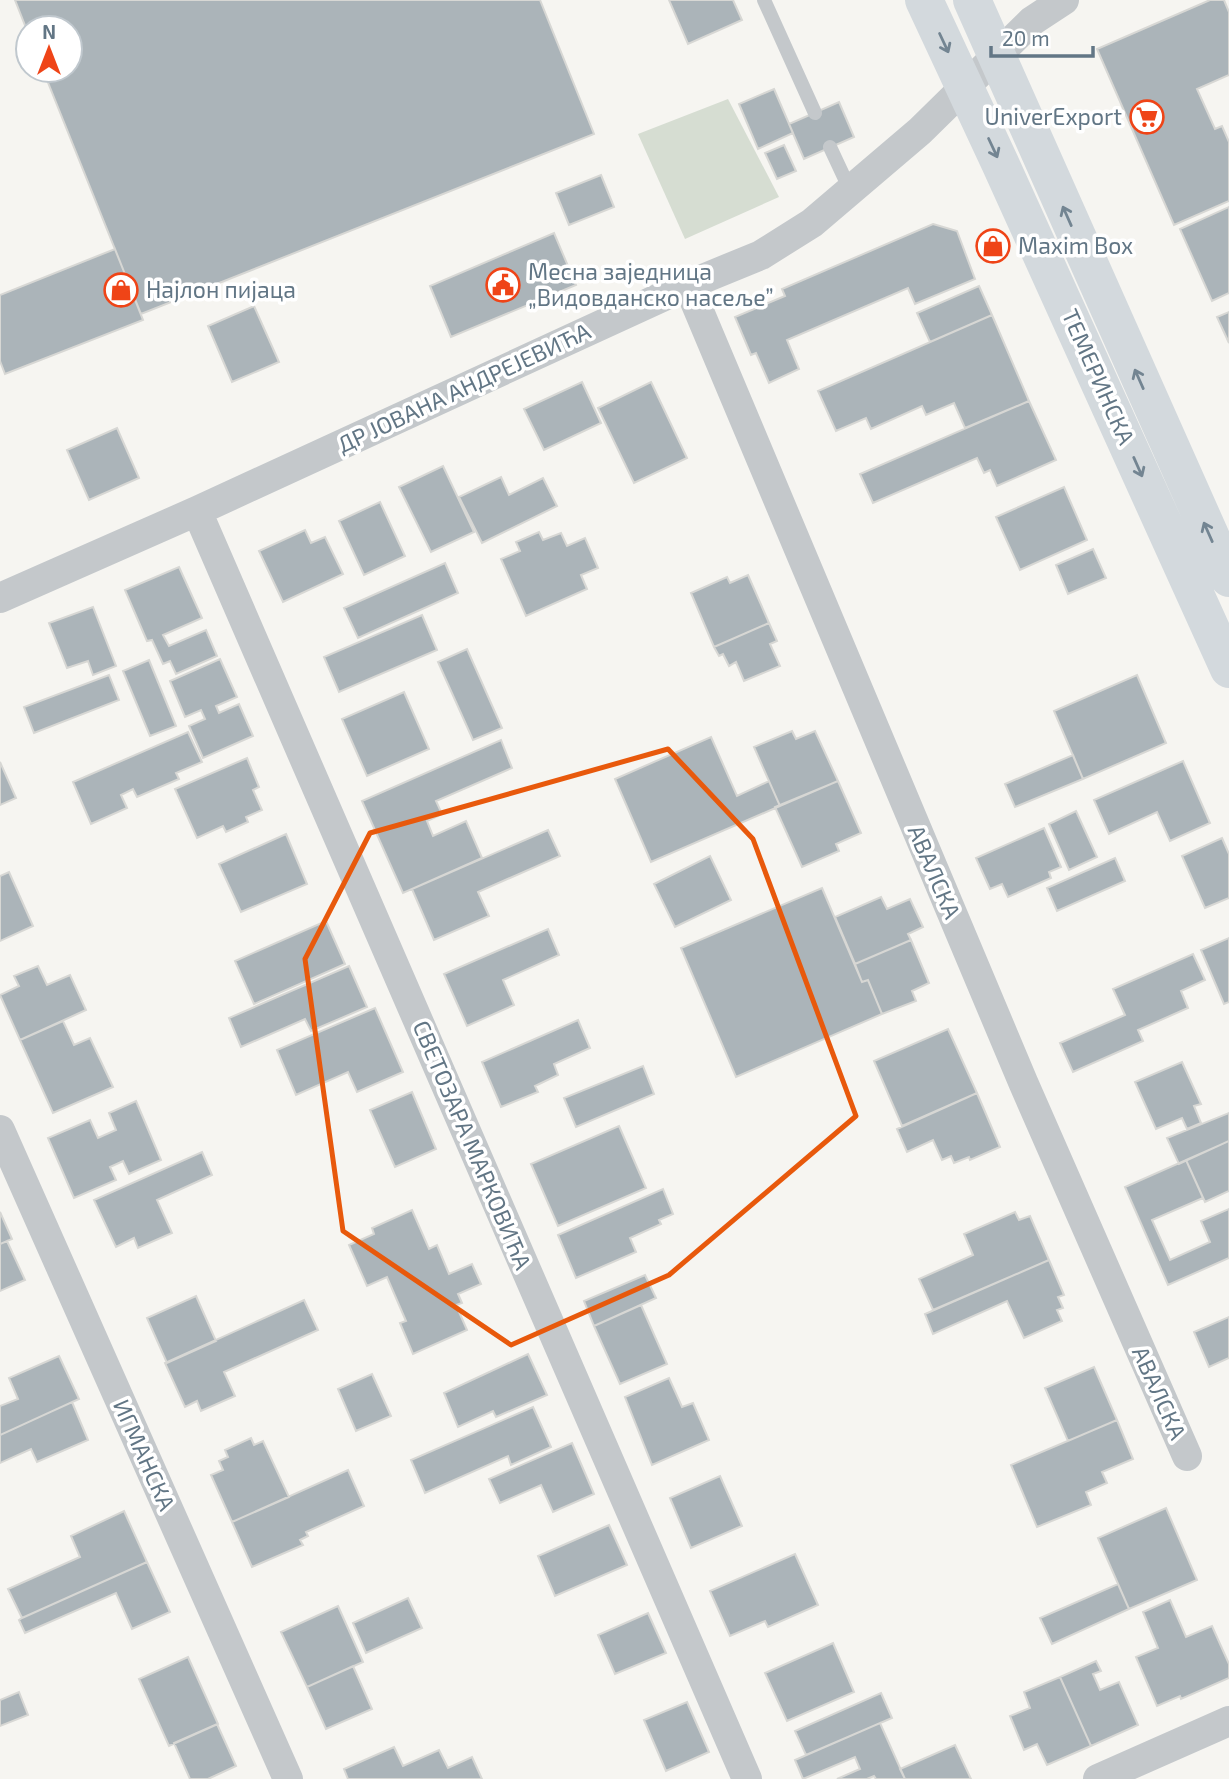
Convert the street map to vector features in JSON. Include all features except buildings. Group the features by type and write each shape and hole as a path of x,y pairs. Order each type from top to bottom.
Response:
{"main road":[{"name":"ТЕМЕРИНСКА","path":"924,0 1229,669"},
{"name":"ТЕМЕРИНСКА","path":"972,0 1229,578"}],"street":[{"name":"ДР ЈОВАНА АНДРЕЈЕВИЋА","path":"0,598 197,511 688,285 761,255 812,223 851,192 929,123 1032,21 1065,0"},
{"name":"АВАЛСКА","path":"688,285 1023,1082 1187,1456"},
{"name":"СВЕТОЗАРА МАРКОВИЋА","path":"197,511 747,1779"},
{"name":"ИГМАНСКА","path":"0,1130 288,1779"},
{"path":"1098,1779 1229,1721"}],"lane":[{"path":"764,0 815,113"},
{"path":"830,147 851,192"}],"highlighted area":[{"path":"668,749 753,839 856,1116 669,1275 511,1345 343,1231 305,959 370,833"}],"shaded area":[{"path":"728,99 779,197 685,239 638,134"}],"place":[{"name":"UniverExport","path":"1147,117"},
{"name":"Maxim Box","path":"993,246"},
{"name":"Месна заједница „Видовданско насеље”","path":"503,285"},
{"name":"Најлон пијаца","path":"121,290"}]}
